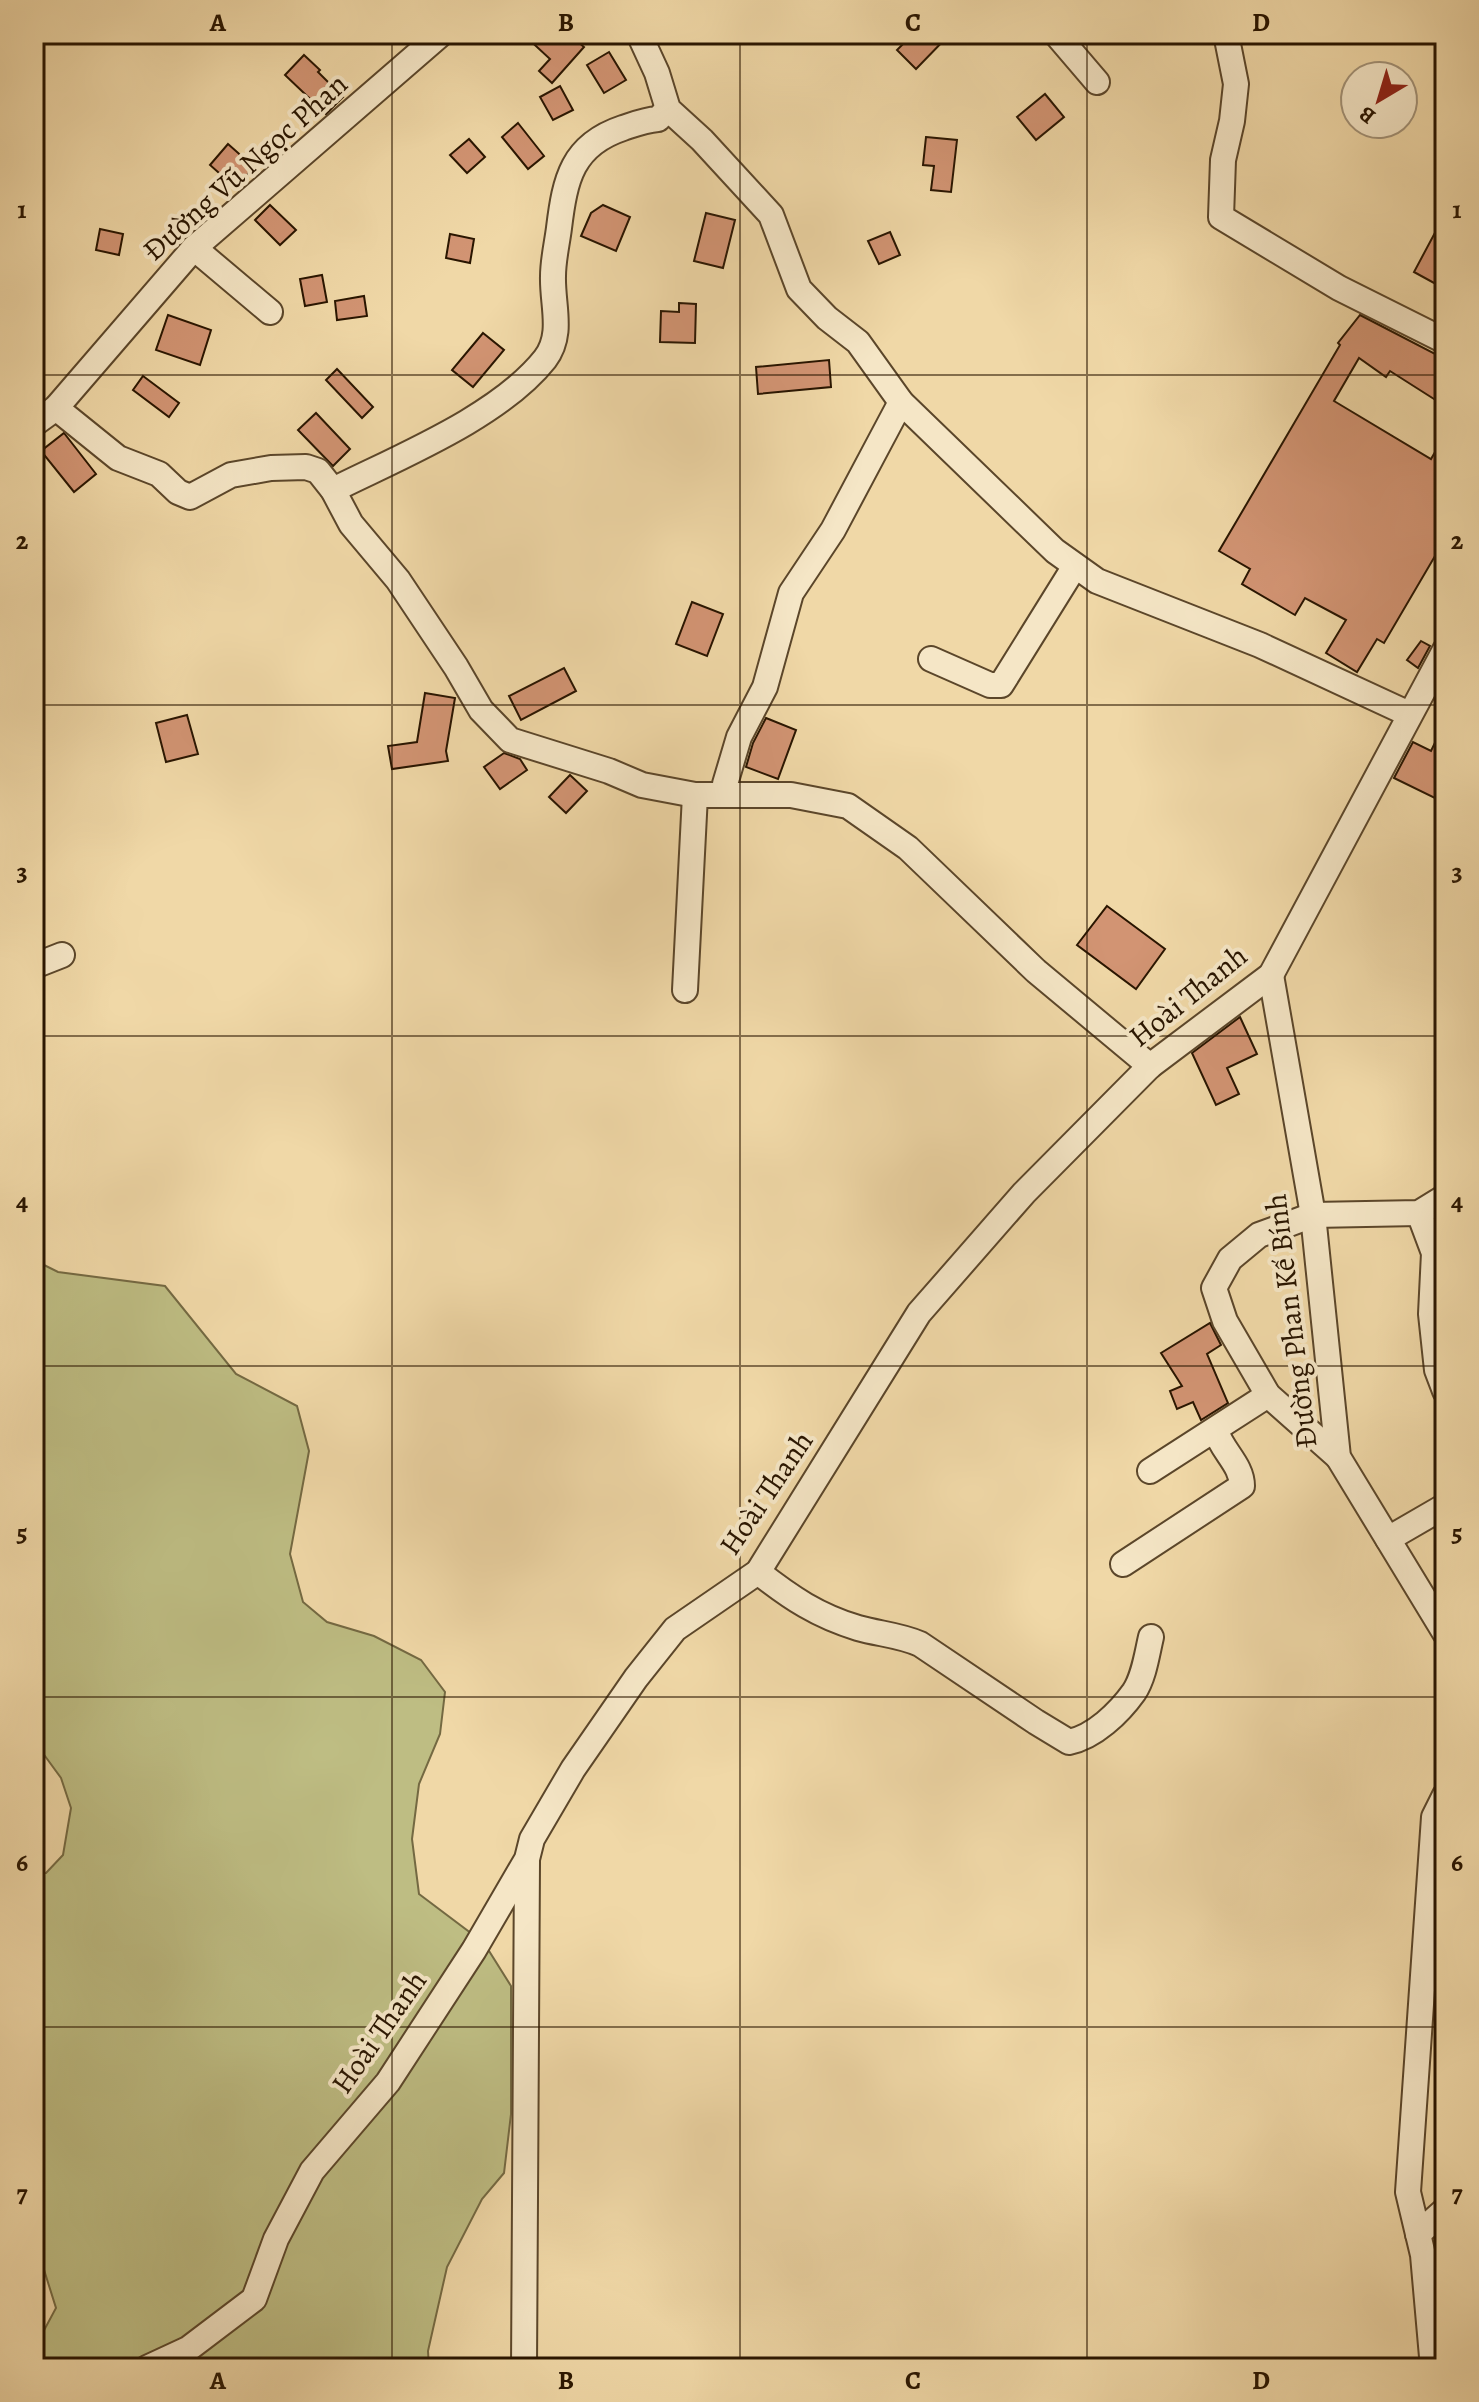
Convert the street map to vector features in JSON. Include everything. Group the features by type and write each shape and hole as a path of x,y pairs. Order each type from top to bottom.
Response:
{"street":[{"path":"639,34 657,73 668,109 702,140 771,215 799,289 827,318 858,342 901,402 1055,551 1097,581 1260,645 1409,714"},
{"path":"1056,34 1097,82"},
{"path":"1226,34 1236,84 1223,160 1221,217 1339,288 1445,341"},
{"name":"Đường Vũ Ngọc Phan","path":"34,424 56,408 194,248 438,35"},
{"path":"333,490 452,431 520,385 546,357 556,338 553,276 569,173 586,147 602,135 658,119 668,109"},
{"path":"194,248 270,312"},
{"path":"725,795 725,784 739,737 765,687 791,593 833,530 901,402"},
{"path":"56,408 118,458 159,474 178,492 190,497 231,475 271,468 306,467 318,471 333,490 351,524 407,593 481,710 510,740 609,771 642,785 695,795 791,795 848,806 908,848 1036,971 1150,1066"},
{"path":"931,659 990,685 1001,685 1075,566"},
{"name":"Hoài Thanh","path":"147,2368 188,2349 254,2299 276,2239 312,2171 388,2082 474,1950 527,1859 532,1839 573,1769 636,1678 675,1629 758,1572 919,1313 1024,1193 1150,1066 1271,975 1445,650"},
{"path":"685,990 695,795"},
{"path":"34,966 62,955"},
{"name":"Đường Phan Kế Bính","path":"1271,975 1313,1215 1338,1457 1445,1633"},
{"path":"1338,1457 1268,1395 1225,1321 1214,1288 1230,1259 1259,1235 1313,1215 1419,1213 1445,1197"},
{"path":"1419,1213 1434,1253 1431,1314 1437,1370 1445,1391"},
{"path":"1150,1471 1268,1395"},
{"path":"1123,1564 1242,1486 1242,1475 1220,1444 1216,1431"},
{"path":"1388,1539 1445,1506"},
{"path":"758,1572 794,1601 816,1612 860,1629 904,1637 920,1644 1069,1742 1080,1740 1097,1730 1135,1690 1151,1637"},
{"path":"1433,2368 1423,2255 1408,2192 1434,1817 1445,1795"},
{"path":"524,2368 527,1859"},
{"path":"1418,2234 1445,2210"}],"shaded area":[{"path":"34,1260 58,1272 165,1286 236,1374 297,1406 309,1451 290,1554 303,1602 327,1622 374,1636 421,1660 445,1692 440,1734 419,1784 412,1839 419,1894 484,1943 511,1986 511,2114 504,2173 482,2199 447,2267 428,2351 429,2368 34,2368 34,2349 56,2308 40,2257 34,2250 34,1874 46,1873 63,1855 71,1808 61,1778 34,1741"}],"building":[{"path":"523,34 569,34 584,47 552,83 539,71 550,59"},
{"path":"913,34 950,34 916,69 897,50"},
{"path":"609,52 626,80 604,93 587,65"},
{"path":"304,55 343,97 326,114 285,75"},
{"path":"560,86 573,110 553,120 540,97"},
{"path":"1045,94 1064,117 1036,140 1017,117"},
{"path":"518,123 544,156 528,169 502,137"},
{"path":"926,137 957,140 951,192 931,190 934,166 923,165"},
{"path":"469,139 485,157 467,173 450,155"},
{"path":"228,144 254,167 236,188 210,165"},
{"path":"270,205 296,230 280,245 255,220"},
{"path":"603,205 630,217 616,251 581,236 591,213"},
{"path":"706,213 735,220 723,268 694,261"},
{"path":"1445,214 1445,289 1414,272"},
{"path":"100,229 123,234 119,255 96,250"},
{"path":"890,232 900,255 879,264 868,241"},
{"path":"450,234 474,239 470,263 446,258"},
{"path":"322,275 327,302 305,306 300,279"},
{"path":"364,296 367,316 337,320 335,301"},
{"path":"679,303 696,304 695,343 660,342 661,311 679,312"},
{"path":"168,315 211,330 200,365 156,350"},
{"path":"1360,315 1445,359 1445,406 1390,371 1386,377 1359,358 1334,401 1431,459 1445,435 1445,539 1384,643 1377,639 1357,672 1326,653 1346,620 1305,598 1295,615 1242,584 1250,569 1219,551 1340,345 1338,343"},
{"path":"483,333 504,350 473,387 452,370"},
{"path":"829,360 831,387 758,394 756,367"},
{"path":"337,369 373,407 362,418 326,380"},
{"path":"143,376 179,403 169,417 133,390"},
{"path":"316,413 350,449 333,466 298,430"},
{"path":"64,433 96,474 74,492 41,451"},
{"path":"692,602 723,614 707,656 676,644"},
{"path":"1421,641 1430,646 1418,668 1407,660"},
{"path":"564,668 576,691 521,720 509,696"},
{"path":"425,693 455,698 446,751 448,761 392,769 388,746 417,742"},
{"path":"187,715 198,754 166,762 156,723"},
{"path":"766,718 796,730 778,779 746,767 753,743"},
{"path":"1445,722 1445,803 1394,778 1413,742 1431,751"},
{"path":"504,753 520,759 527,770 500,789 484,767"},
{"path":"570,775 587,791 566,813 549,797"},
{"path":"1107,906 1165,949 1136,989 1077,945"},
{"path":"1240,1017 1257,1054 1227,1068 1239,1094 1216,1105 1192,1053"},
{"path":"1210,1323 1221,1345 1207,1354 1228,1403 1201,1420 1193,1402 1177,1409 1170,1391 1182,1386 1161,1353"}]}
